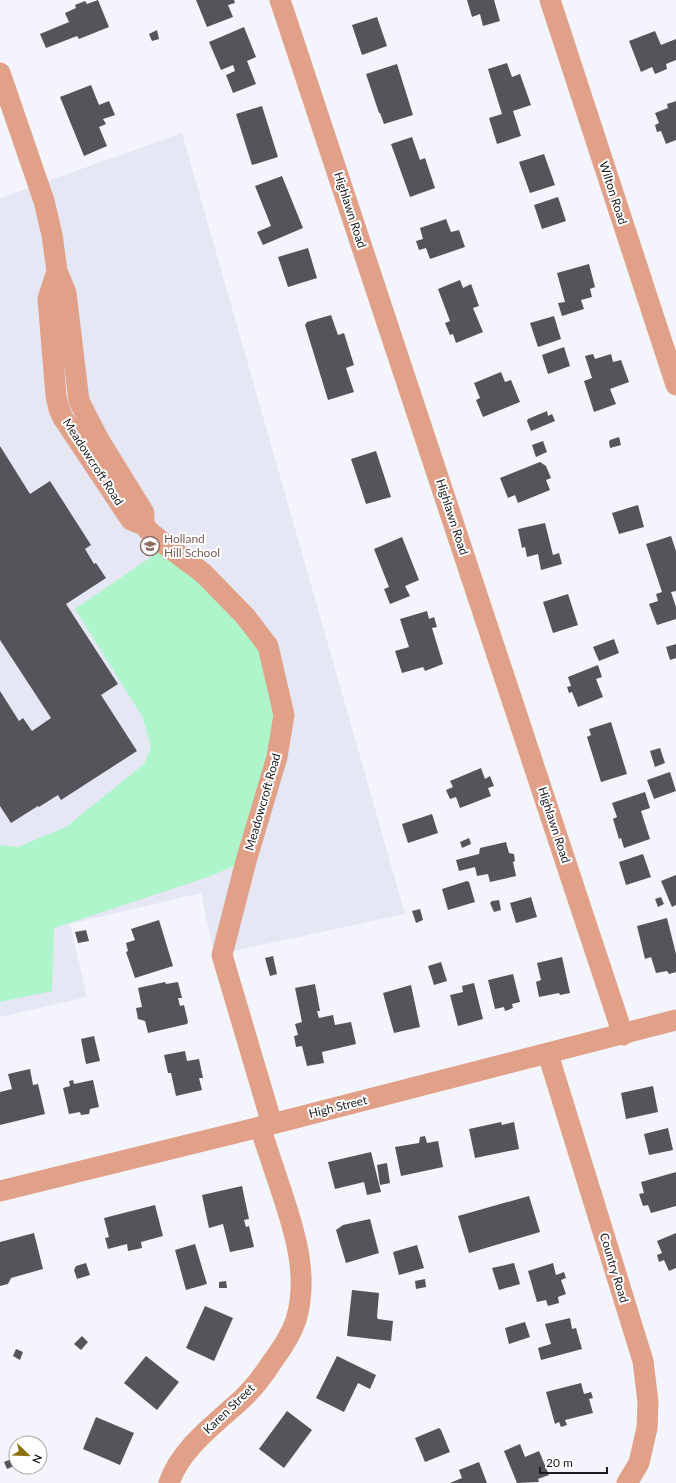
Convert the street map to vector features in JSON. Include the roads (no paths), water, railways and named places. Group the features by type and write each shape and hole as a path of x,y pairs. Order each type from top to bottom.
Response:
{"street":[{"name":"Highlawn Road","path":"280,0 623,1035"},
{"name":"Wilton Road","path":"550,0 676,385"},
{"name":"Meadowcroft Road","path":"0,73 44,201 52,235 57,271 66,293 79,401 98,440 144,513 144,525 167,546 203,572 245,616 268,646 284,715 277,757 246,860 222,956 266,1126"},
{"name":"High Street","path":"0,1190 266,1126 623,1035 676,1020"},
{"name":"Country Road","path":"548,1054 643,1361 648,1402 647,1428 639,1463 628,1483"},
{"name":"Karen Street","path":"169,1483 172,1474 196,1441 254,1387 283,1347 296,1321 301,1291 300,1261 295,1230 266,1126"}],"place":[{"name":"Holland Hill School","path":"150,546"}]}
